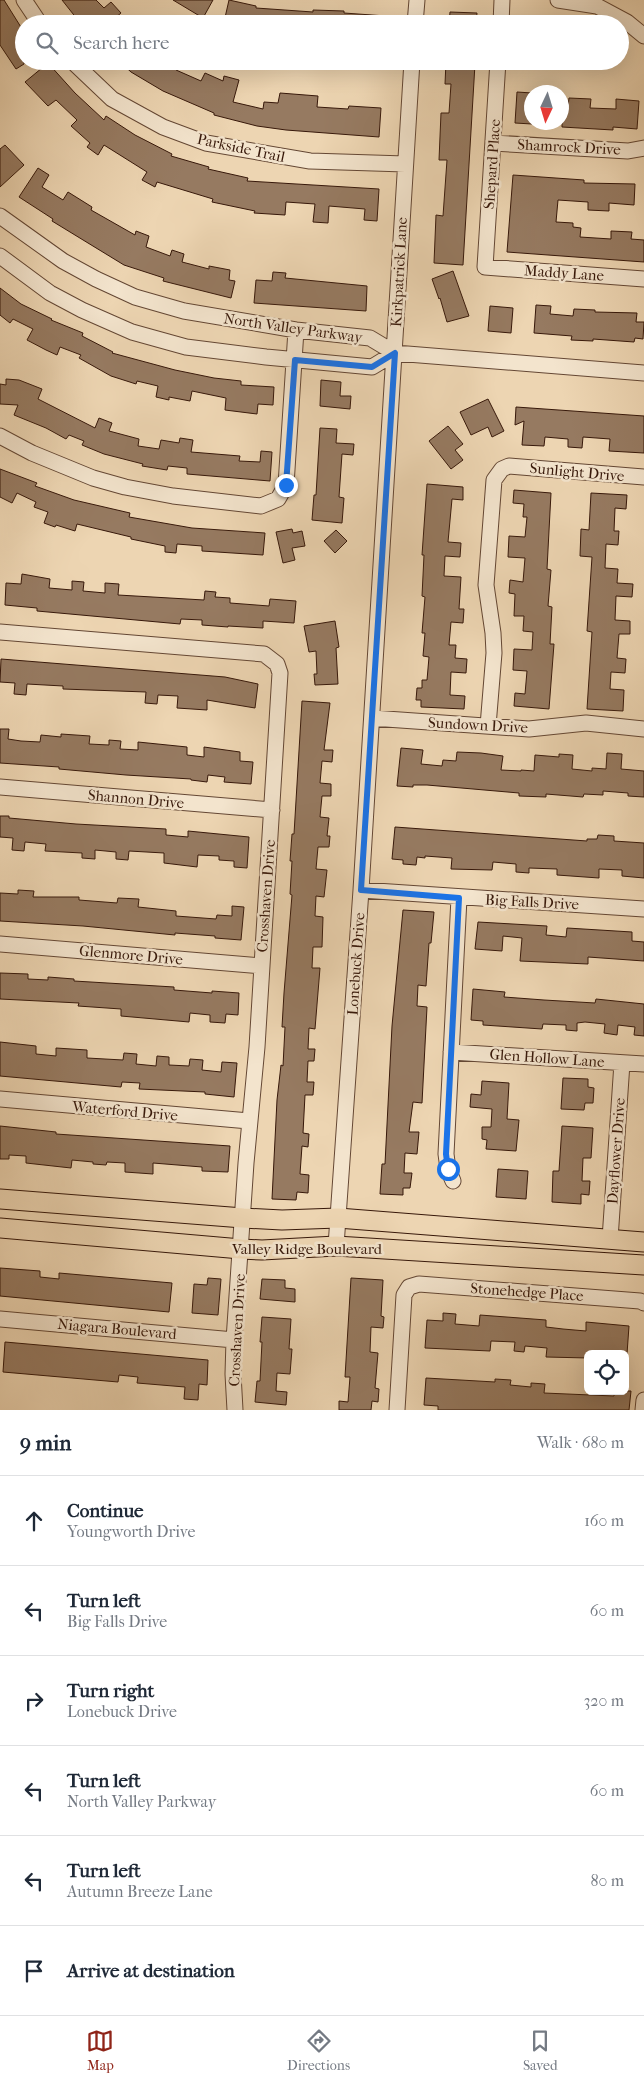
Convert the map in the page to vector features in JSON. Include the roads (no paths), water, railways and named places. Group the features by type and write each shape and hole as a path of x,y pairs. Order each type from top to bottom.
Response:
{"main road":[{"name":"Valley Ridge Boulevard","path":"0,1199 242,1218 282,1220 338,1218 644,1242"},
{"name":"Valley Ridge Boulevard","path":"0,1228 241,1249 262,1250 336,1246 644,1265"}],"street":[{"path":"24,0 34,15"},
{"path":"416,15 417,0"},
{"path":"501,15 502,0"},
{"path":"558,0 597,6 614,15"},
{"path":"629,24 644,36"},
{"name":"Parkside Trail","path":"81,70 112,100 163,127 206,142 310,161 405,164"},
{"name":"Kirkpatrick Lane","path":"395,353 411,70"},
{"name":"Shepard Place","path":"485,267 498,70"},
{"name":"Shamrock Drive","path":"494,143 628,151 644,148"},
{"name":"North Valley Parkway","path":"0,216 63,261 135,297 184,311 296,330 370,338 395,353 372,367 266,358 186,347 132,332 82,310 50,292 0,256"},
{"name":"Maddy Lane","path":"485,267 644,279"},
{"path":"0,436 40,456 93,478 125,487 173,496 262,506 278,499 286,485 296,330"},
{"path":"395,353 644,373"},
{"name":"Lonebuck Drive","path":"336,1246 395,353"},
{"name":"Sunlight Drive","path":"488,726 494,653 486,585 492,488 497,474 509,466 644,477"},
{"name":"Crosshaven Drive","path":"0,632 264,654 272,658 280,672 262,966 234,1340 235,1410"},
{"name":"Sundown Drive","path":"372,718 529,729 586,723 644,729"},
{"name":"Shannon Drive","path":"0,787 272,810"},
{"name":"Big Falls Drive","path":"361,890 644,909"},
{"path":"453,1181 448,1169 446,1154 459,898"},
{"name":"Glenmore Drive","path":"0,944 262,966"},
{"name":"Glen Hollow Lane","path":"451,1052 644,1064"},
{"name":"Dayflower Drive","path":"610,1240 622,1063"},
{"name":"Waterford Drive","path":"0,1099 249,1121"},
{"name":"Stonehedge Place","path":"397,1410 404,1295 409,1287 429,1285 640,1301 644,1303"},
{"name":"Niagara Boulevard","path":"0,1319 234,1340"},
{"path":"644,1400 644,1410"}]}
